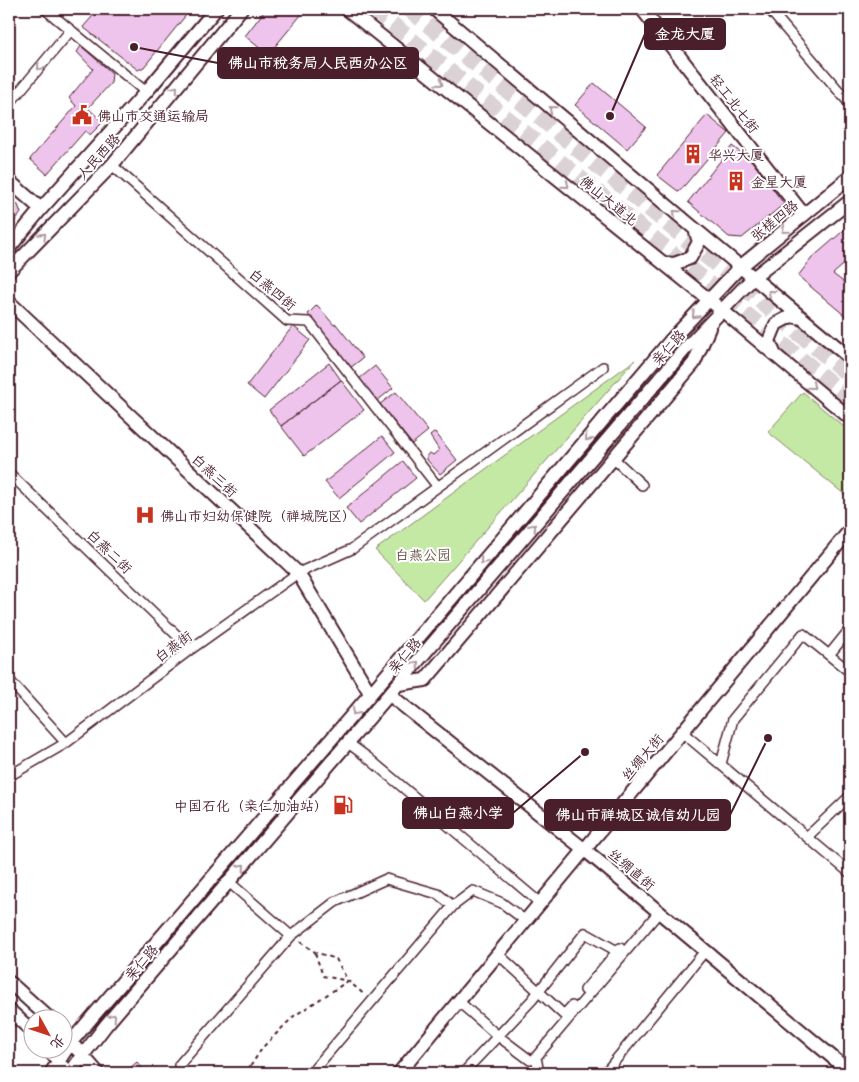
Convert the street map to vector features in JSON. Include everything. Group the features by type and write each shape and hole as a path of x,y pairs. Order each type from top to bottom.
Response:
{"main road":[{"name":"人民西路","path":"9,248 216,9"},
{"name":"人民西路","path":"9,271 112,165 241,9"},
{"name":"佛山大道北","path":"347,9 710,300 850,418"},
{"path":"434,9 850,358"},
{"name":"轻工北七街","path":"642,9 804,215"},
{"name":"张槎四路","path":"740,267 850,177"},
{"path":"9,181 41,209"},
{"path":"754,278 850,201"},
{"path":"663,263 674,264 690,258 700,242 695,229"},
{"name":"亲仁路","path":"72,1031 370,694 672,339 740,267"},
{"name":"亲仁路","path":"70,1073 106,1026 685,349 754,278"},
{"name":"白燕三街","path":"9,302 298,573 370,694"},
{"path":"774,354 769,341 776,324 791,316 802,318"},
{"path":"399,684 425,680 694,363 712,321"},
{"name":"丝绸大街","path":"399,1073 850,530"},
{"name":"丝绸直街","path":"390,695 585,850 850,1072"},
{"path":"9,982 40,1010"},
{"path":"9,1010 22,1022"},
{"path":"72,1043 98,1073"},
{"path":"51,1073 58,1061 70,1073"}],"street":[{"path":"46,9 146,92"},
{"path":"769,9 850,104"},
{"path":"9,104 71,30"},
{"name":"白燕四街","path":"112,165 286,321 309,322 438,487"},
{"name":"白燕街","path":"9,776 66,742 191,649 298,573 352,549 603,367"},
{"path":"613,458 642,485"},
{"name":"白燕二街","path":"9,473 191,649"},
{"path":"829,655 850,629"},
{"path":"720,764 733,719 803,634 850,672"},
{"path":"9,680 66,742"},
{"path":"682,732 850,873"},
{"path":"348,744 367,757 540,904"},
{"path":"807,837 850,796"},
{"path":"180,1073 179,1065 291,936 336,902 386,879 438,894 453,906"},
{"path":"229,882 291,936"},
{"path":"312,1073 453,906 473,891 502,903 526,921"},
{"path":"539,1073 536,1057 658,912"},
{"path":"498,954 564,1015 637,929"},
{"path":"463,1073 538,992 585,933 617,951"},
{"path":"605,1073 705,951"},
{"path":"458,1001 498,1036 530,1060"}],"path":[{"path":"291,936 314,952 336,959 348,981 372,1002"},
{"path":"314,952 323,976 348,981"},
{"path":"246,1073 263,1047 294,1016 348,981"}],"green space":[{"name":"白燕公园","path":"635,360 424,600 375,550"},
{"path":"803,392 850,432 850,499 768,432"}],"building":[{"path":"99,9 191,9 144,67 138,70 83,27"},
{"path":"266,9 306,9 268,55 245,36"},
{"name":"佛山市交通运输局","path":"81,46 112,73 111,83 88,108 103,122 90,135 85,131 47,174 30,159 76,106 69,98 93,69 77,52"},
{"path":"594,83 646,127 627,149 575,105"},
{"name":"华兴大厦","path":"707,115 729,133 679,192 657,175"},
{"name":"金星大厦","path":"732,146 752,161 784,204 742,238 729,237 688,202"},
{"path":"9,197 18,205 21,213 9,228"},
{"path":"850,225 850,259 833,274 850,287 850,320 798,276 812,258"},
{"path":"317,305 334,325 336,324 363,358 350,368 308,314"},
{"path":"293,326 310,340 264,399 247,385"},
{"path":"329,363 341,380 281,426 269,410"},
{"path":"375,366 393,388 377,401 359,379"},
{"path":"341,380 364,410 304,456 281,426"},
{"path":"396,392 428,431 412,444 380,404"},
{"path":"435,432 457,460 440,474 427,460 427,455 430,453 433,455 439,450 430,436"},
{"path":"382,436 395,452 339,498 325,482"},
{"path":"403,461 416,478 359,524 346,508"},
{"path":"9,1058 15,1065 20,1073 9,1073"},
{"path":"137,1062 147,1073 124,1073"}],"tunnel":[{"path":"374,9 850,399"},
{"path":"409,9 850,376"}],"place":[{"name":"佛山市税务局人民西办公区","path":"134,47"},
{"name":"佛山市交通运输局","path":"82,115"},
{"name":"金龙大厦","path":"610,116"},
{"name":"华兴大厦","path":"693,154"},
{"name":"金星大厦","path":"736,181"},
{"name":"佛山市妇幼保健院（禅城院区）","path":"145,515"},
{"name":"佛山市禅城区诚信幼儿园","path":"768,738"},
{"name":"佛山白燕小学","path":"585,752"},
{"name":"中国石化（亲仁加油站）","path":"343,805"}]}
